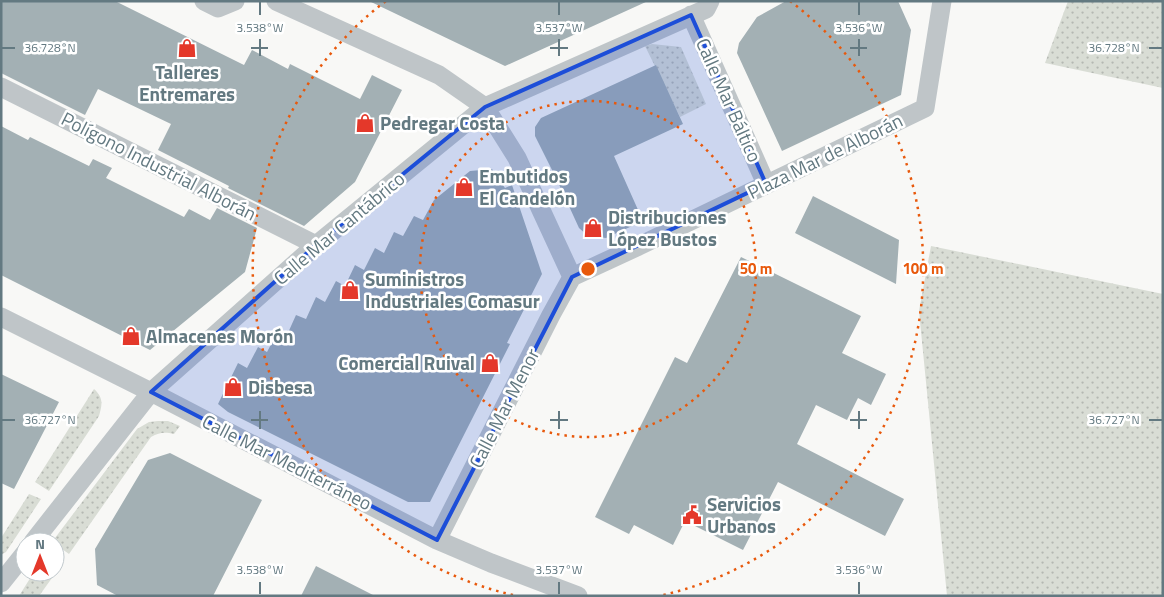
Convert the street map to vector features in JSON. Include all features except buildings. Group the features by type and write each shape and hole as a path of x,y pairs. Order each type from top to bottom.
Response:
{"street":[{"path":"204,1 218,8 235,1"},
{"path":"276,1 439,75 484,106 517,158 572,277"},
{"name":"Calle Mar Cantábrico","path":"41,532 150,392 316,245 484,106 706,9 710,1"},
{"name":"Plaza Mar de Alborán","path":"572,277 925,108 942,1"},
{"name":"Calle Mar Báltico","path":"691,15 766,184"},
{"name":"Polígono Industrial Alborán","path":"1,87 316,245"},
{"name":"Calle Mar Menor","path":"437,540 572,277"},
{"name":"Calle Mar Mediterráneo","path":"1,317 437,540 490,563 578,596"},
{"path":"1,591 5,577 15,565"}],"highlighted area":[{"path":"691,15 766,184 572,277 437,540 151,392 316,245 485,107"}],"shaded area":[{"path":"1068,1 1163,1 1163,88 1045,63"},
{"path":"652,44 681,47 706,104 680,117 645,46"},
{"path":"931,246 1163,294 1163,596 947,596 919,311"},
{"path":"94,389 99,395 101,402 99,416 49,491 35,482"},
{"path":"168,421 180,426 174,434 162,433 151,437 69,554 65,551 65,532 60,532 137,429 149,422"},
{"path":"29,494 41,499 19,532 15,532 15,538 6,552 1,555 1,538"},
{"path":"28,582 49,582 39,596 19,596"}],"place":[{"name":"Talleres Entremares","path":"187,48"},
{"name":"Pedregar Costa","path":"365,123"},
{"name":"Embutidos El Candelón","path":"464,187"},
{"name":"Distribuciones López Bustos","path":"593,228"},
{"name":"Suministros Industriales Comasur","path":"350,290"},
{"name":"Almacenes Morón","path":"131,336"},
{"name":"Comercial Ruival","path":"490,363"},
{"name":"Disbesa","path":"233,387"},
{"name":"Servicios Urbanos","path":"692,515"}]}
